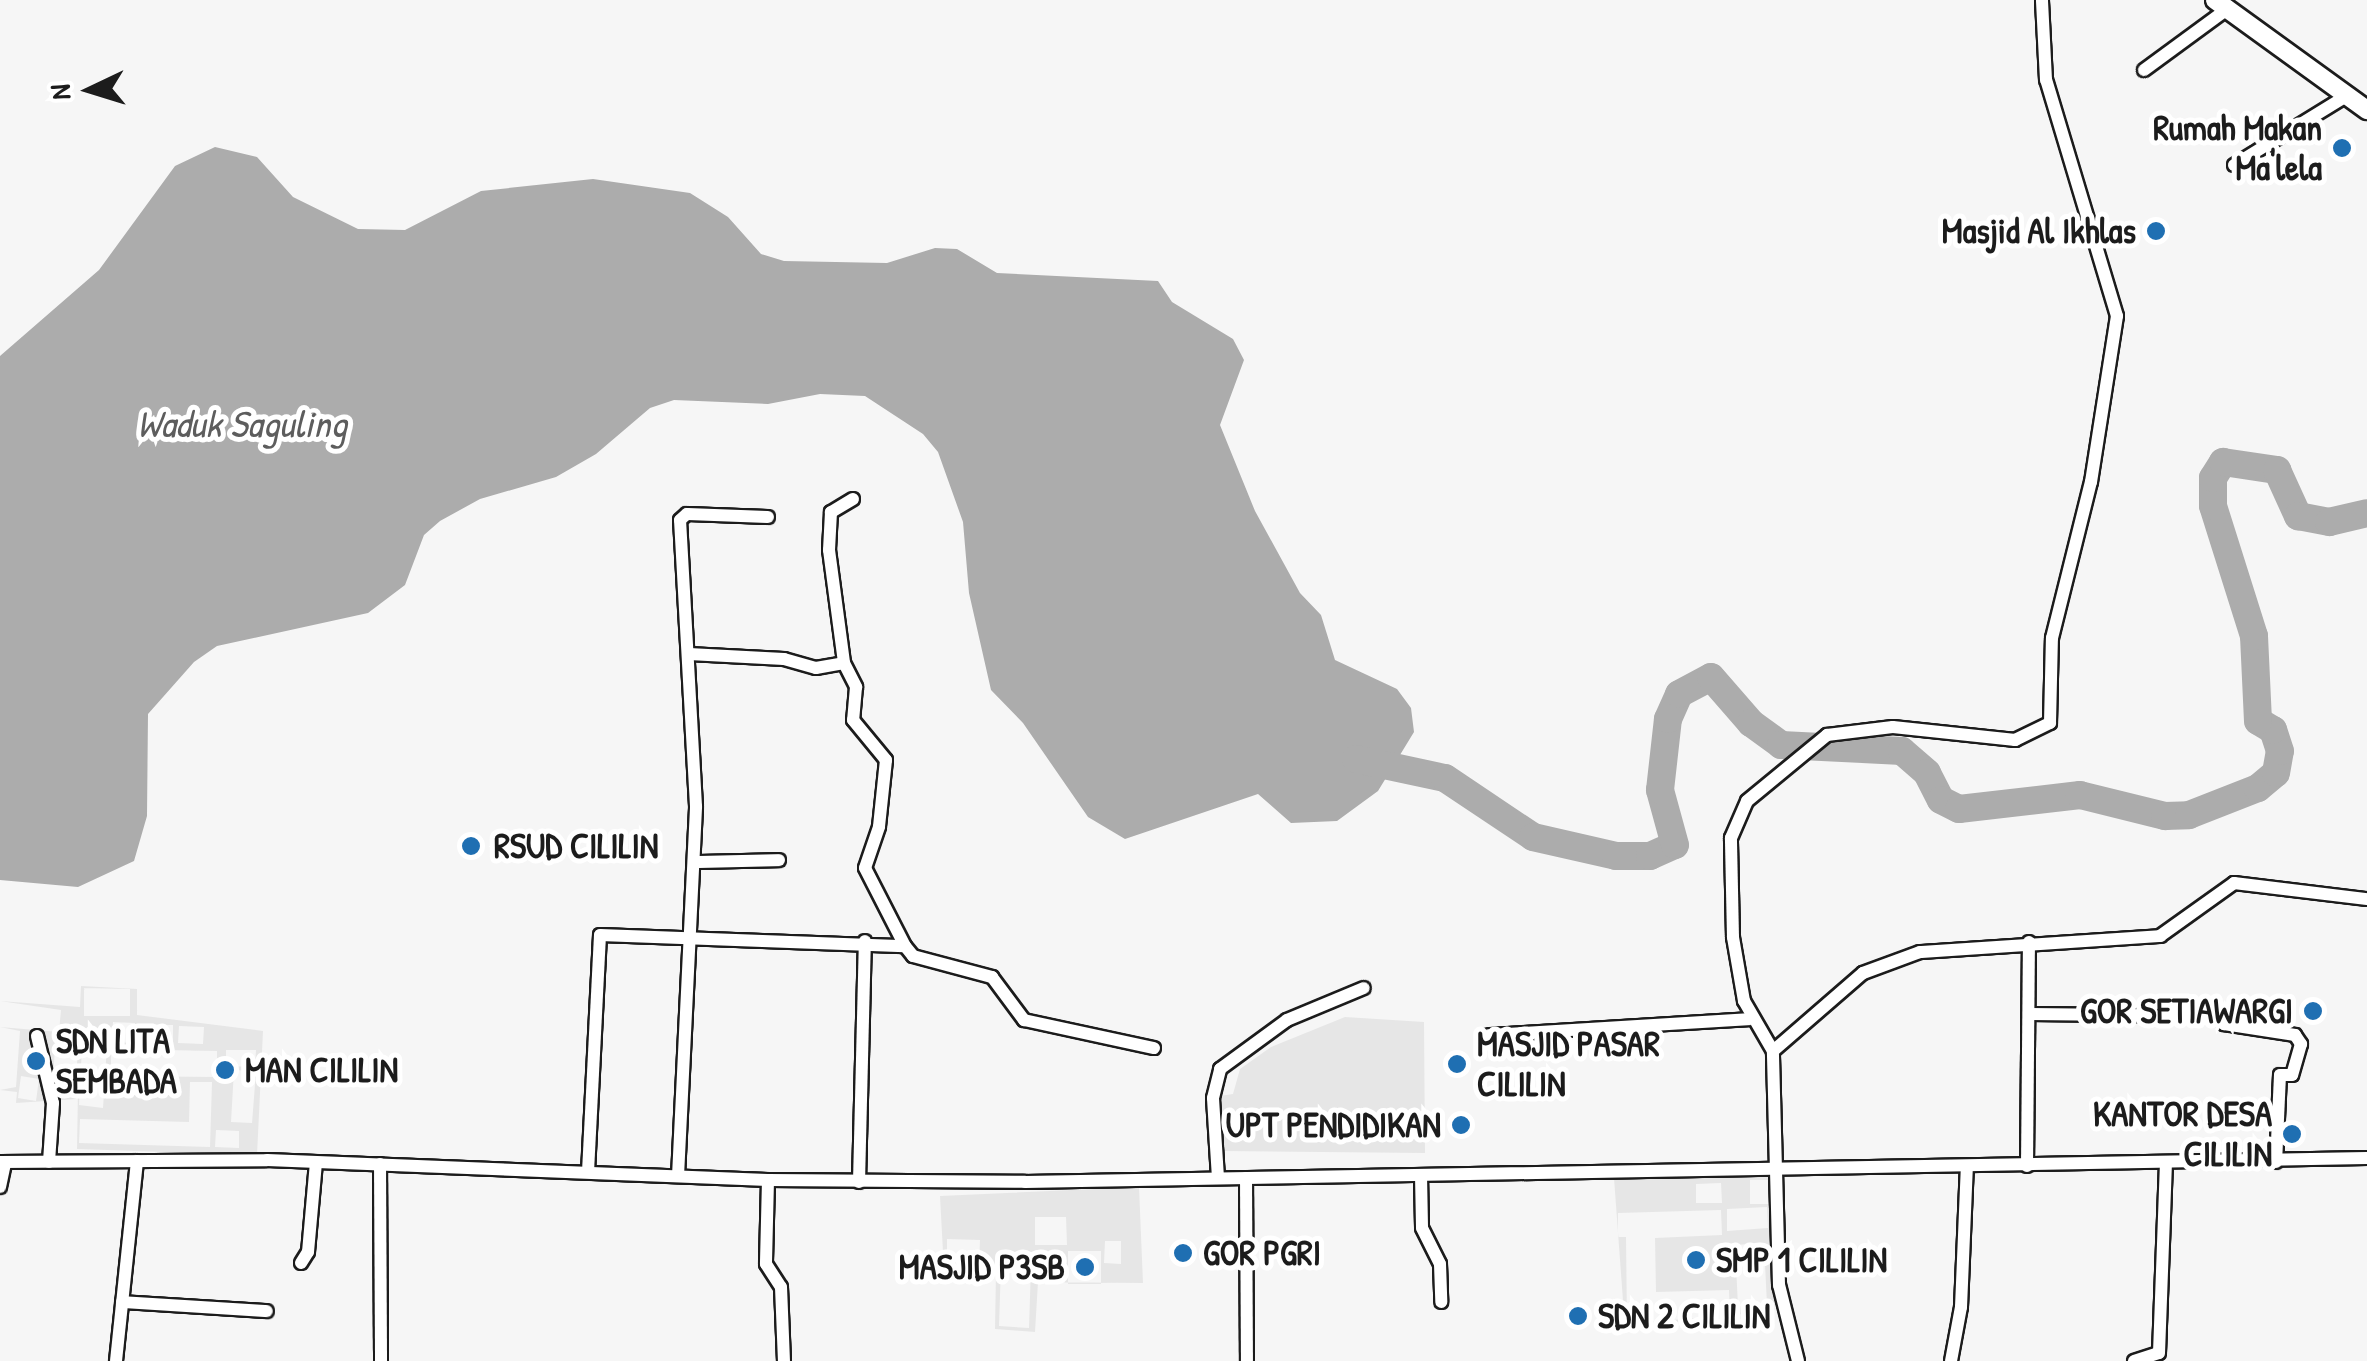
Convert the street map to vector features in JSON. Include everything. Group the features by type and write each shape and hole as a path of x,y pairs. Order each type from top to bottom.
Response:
{"main road":[{"path":"2221,5 2360,101"}],"street":[{"path":"1798,1361 1779,1286 1781,1166 1774,1050 1750,1019 1733,937 1731,838 1736,815 1827,735 1892,727 2000,741 2030,736 2050,724 2052,638 2091,482 2117,316 2046,80 2042,0"},
{"path":"2144,70 2221,5"},
{"path":"2234,165 2360,101"},
{"path":"853,499 830,518 844,663 856,687 853,720 886,760 879,827 865,868 905,946 916,957 992,977 1024,1020 1154,1048"},
{"path":"678,1176 694,862 689,654 678,559 682,516 768,516"},
{"path":"689,654 784,659 816,668 844,663"},
{"path":"694,862 779,860"},
{"path":"1774,1050 1847,984 1884,963 1920,952 2160,936 2234,884 2367,899"},
{"path":"588,1172 596,937 688,943 865,941 905,946"},
{"path":"859,1182 865,941"},
{"path":"2027,1166 2029,942"},
{"path":"1218,1178 1213,1098 1220,1069 1286,1020 1364,988"},
{"path":"2030,1014 2216,1016 2224,1024 2295,1035 2300,1044 2292,1075 2280,1075 2276,1162"},
{"path":"1489,1036 1750,1019"},
{"path":"36,1036 53,1103 48,1162"},
{"path":"0,1187 3,1162 316,1162 859,1182 1781,1166 2166,1166 2367,1158"},
{"path":"116,1361 137,1161"},
{"path":"301,1262 308,1252 316,1162"},
{"path":"380,1164 381,1361"},
{"path":"1951,1361 1961,1307 1967,1166"},
{"path":"2134,1361 2159,1353 2166,1166"},
{"path":"1421,1175 1422,1228 1440,1264 1441,1302"},
{"path":"1246,1178 1247,1361"},
{"path":"768,1180 766,1264 781,1287 784,1361"},
{"path":"122,1302 267,1312"}],"shaded area":[{"name":"MAN CILILIN","path":"81,986 137,989 137,1015 263,1031 257,1155 77,1149 78,1089 76,1099 16,1103 17,1092 0,1090 16,1087 20,1031 0,1027 59,1032 61,1010 0,1001 80,1007","holes":["84,988 130,989 130,1016 84,1016","113,1022 135,1023 134,1043 112,1042","141,1024 173,1025 173,1045 140,1044","179,1026 204,1027 203,1044 178,1043","83,1028 108,1030 103,1108 79,1105","55,1046 78,1048 75,1098 52,1097","111,1049 217,1051 217,1077 111,1076","226,1050 256,1050 255,1067 226,1066","234,1070 256,1071 252,1123 231,1122","21,1076 39,1079 36,1101 18,1098","190,1082 212,1082 210,1147 79,1143 80,1119 189,1122","216,1130 239,1131 239,1148 215,1147"]},
{"path":"1345,1017 1424,1022 1425,1153 1223,1151 1220,1096 1233,1094 1240,1069 1271,1047"},
{"name":"SMP 1 CILILIN","path":"1776,1174 1775,1310 1730,1315 1729,1290 1656,1292 1655,1238 1722,1235 1721,1210 1618,1213 1618,1233 1614,1178","holes":["1750,1180 1771,1180 1772,1204 1750,1204","1721,1183 1722,1203 1696,1203 1696,1184","1767,1207 1768,1228 1727,1231 1727,1209","1764,1243 1767,1305 1738,1306 1735,1245"]},
{"path":"1139,1187 1143,1283 1101,1283 1101,1251 1068,1251 1068,1282 1038,1282 1035,1332 995,1329 996,1272 944,1271 940,1196","holes":["1035,1217 1066,1217 1067,1245 1035,1245","947,1239 980,1240 979,1265 947,1264","1105,1241 1121,1241 1121,1264 1104,1263","1001,1265 1031,1266 1029,1328 999,1326"]},
{"path":"1618,1237 1626,1237 1627,1323 1718,1317 1625,1328"}],"water":[{"name":"Waduk Saguling","path":"215,147 257,157 293,197 358,229 405,230 481,191 593,179 690,193 728,217 761,254 784,261 887,263 935,248 957,249 997,273 1158,281 1172,302 1233,339 1244,360 1220,425 1255,511 1300,593 1321,615 1335,660 1397,689 1411,708 1414,732 1378,791 1337,821 1291,823 1258,794 1125,839 1088,817 1023,723 991,690 969,593 963,522 938,452 923,434 865,396 820,394 768,404 674,400 650,408 596,454 556,477 480,499 440,521 424,535 405,585 368,613 217,646 194,662 148,714 147,816 134,861 78,887 0,880 0,356 99,270 175,166"}],"waterway":[{"path":"1356,759 1445,778 1533,837 1616,856 1650,856 1675,845 1660,790 1668,719 1679,694 1711,677 1751,723 1781,745 1902,751 1927,773 1941,800 1959,809 2080,795 2165,816 2189,815 2258,788 2276,773 2280,751 2273,730 2258,721 2254,636 2213,506 2213,478 2223,462 2277,470 2298,516 2329,522 2367,513"}],"place":[{"name":"Rumah Makan Ma'lela","path":"2342,148"},
{"name":"Masjid Al Ikhlas","path":"2156,231"},
{"name":"RSUD CILILIN","path":"471,846"},
{"name":"GOR SETIAWARGI","path":"2313,1011"},
{"name":"SDN LITA SEMBADA","path":"36,1061"},
{"name":"MASJID PASAR CILILIN","path":"1457,1064"},
{"name":"MAN CILILIN","path":"225,1070"},
{"name":"UPT PENDIDIKAN","path":"1461,1125"},
{"name":"KANTOR DESA CILILIN","path":"2292,1134"},
{"name":"GOR PGRI","path":"1183,1253"},
{"name":"SMP 1 CILILIN","path":"1696,1260"},
{"name":"MASJID P3SB","path":"1085,1267"},
{"name":"SDN 2 CILILIN","path":"1578,1316"}]}
